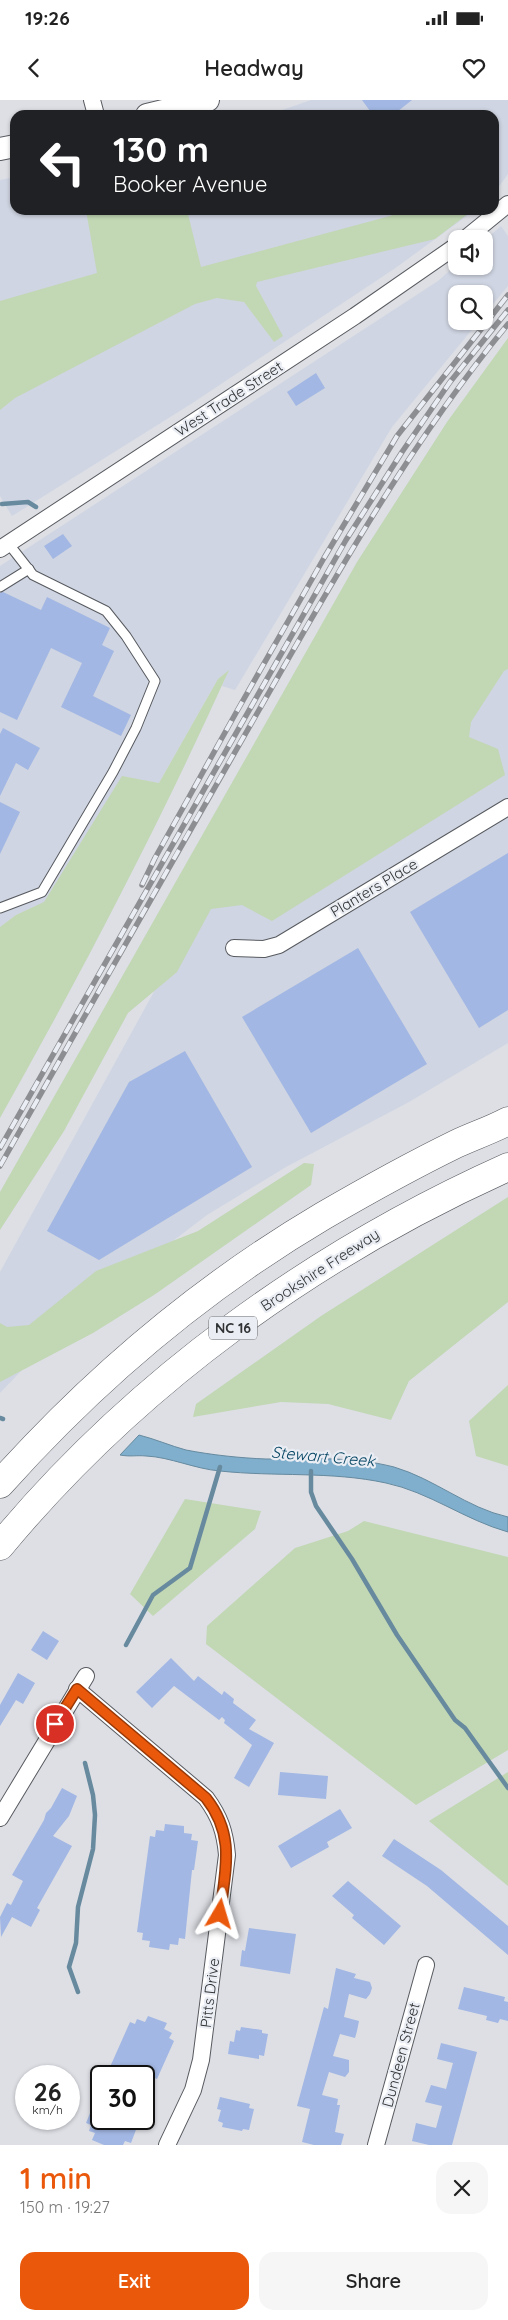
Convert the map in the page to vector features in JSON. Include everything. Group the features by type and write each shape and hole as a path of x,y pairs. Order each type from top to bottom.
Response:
{"highway":[{"name":"NC 16","path":"0,1484 59,1422 136,1351 196,1303 257,1259 321,1217 388,1179 508,1121"},
{"name":"Brookshire Freeway","path":"0,1546 55,1485 107,1433 163,1383 221,1337 281,1293 343,1253 407,1216 508,1167"}],"street":[{"path":"167,110 208,100"},
{"path":"476,230 494,215"},
{"name":"West Trade Street","path":"4,546 355,316 448,252"},
{"name":"Planters Place","path":"234,948 264,949 279,945 508,808"},
{"name":"Pitts Drive","path":"0,1818 82,1682 206,1798 216,1811 225,1835 227,1855 201,2060 193,2090 167,2145"},
{"name":"Dundeen Street","path":"376,2145 426,1965"}],"lane":[{"path":"0,908 42,892 113,772 136,728 155,681 126,636 106,611 34,575 4,546"},
{"path":"0,587 29,569"}],"shaded area":[{"path":"311,100 508,100 508,174 499,186 499,110 282,110"},
{"path":"10,178 10,215 468,215 394,269 191,404 12,516 0,496 0,180"},
{"path":"501,226 508,236 508,286 493,304 493,285 448,285 448,330 472,330 392,427 235,690 222,686 228,671 218,679 159,783 122,777 44,903 16,915 0,927 0,566 438,281 448,272 448,275 493,275 493,233"},
{"path":"508,401 508,1043 409,1102 286,1167 207,1215 119,1282 41,1350 0,1393 0,1272 290,744"}],"green space":[{"path":"87,215 188,215 201,267 392,215 466,215 435,239 257,282 256,286 283,336 274,342 244,302 217,298 195,304 15,398 0,410 0,301 97,273"},
{"path":"508,338 508,669 504,671 471,722 469,737 498,749 505,775 272,921 242,905 211,909 177,972 128,1013 64,1131 0,1230 0,1192 357,562 447,422"},
{"path":"229,670 176,784 119,897 61,1008 0,1118 0,927 16,915 44,902 122,776 159,783 218,679"},
{"path":"304,1163 314,1164 311,1185 154,1295 93,1333 0,1382 0,1323 7,1327 29,1325 96,1271 198,1231"},
{"path":"508,1197 508,1302 409,1381 391,1420 328,1404 281,1402 193,1417 196,1404 321,1316"},
{"path":"508,1385 508,1466 476,1456 469,1421"},
{"path":"185,1499 261,1511 255,1529 153,1616 130,1594"},
{"path":"364,1521 508,1557 508,1750 416,1805 206,1644 207,1626 295,1548 348,1531"},
{"path":"508,1772 508,1886 429,1821"}],"water":[{"path":"139,1435 186,1450 216,1455 266,1459 362,1461 394,1467 409,1472 479,1507 508,1517 508,1532 477,1521 432,1499 386,1483 345,1477 220,1471 155,1457 120,1455"}],"building":[{"path":"362,100 412,100 399,110 369,110"},
{"path":"316,373 325,388 296,406 287,392"},
{"path":"63,534 72,546 53,559 44,546"},
{"path":"3,592 41,610 47,597 110,628 102,645 114,651 93,696 131,715 121,736 61,707 82,663 51,648 17,720 0,712 0,593"},
{"path":"3,728 40,748 28,770 16,763 0,796 0,734"},
{"path":"0,802 20,812 0,854"},
{"path":"508,853 508,1010 479,1028 410,912"},
{"path":"358,948 427,1064 311,1133 242,1017"},
{"path":"185,1051 252,1167 99,1260 47,1231 129,1082"},
{"path":"43,1631 59,1641 47,1660 31,1650"},
{"path":"171,1658 194,1681 198,1676 222,1695 224,1691 234,1699 233,1703 256,1720 249,1729 274,1743 249,1787 234,1778 252,1745 224,1723 225,1720 222,1717 219,1720 174,1686 152,1708 136,1692"},
{"path":"18,1673 35,1683 23,1704 16,1700 0,1726 0,1705"},
{"path":"280,1772 328,1776 326,1799 278,1795"},
{"path":"62,1788 77,1796 69,1816 53,1836 72,1846 37,1908 40,1910 31,1927 12,1917 1,1937 0,1917 7,1903 11,1905 23,1881 12,1875"},
{"path":"340,1809 352,1828 327,1842 329,1847 291,1868 278,1846"},
{"path":"165,1824 184,1826 184,1833 192,1834 191,1840 198,1841 194,1870 192,1870 185,1939 179,1938 178,1945 170,1944 169,1950 149,1947 150,1941 142,1940 143,1933 137,1932 150,1836 155,1837 156,1830 164,1831"},
{"path":"394,1839 441,1870 508,1926 508,1955 427,1886 382,1856"},
{"path":"348,1881 401,1926 384,1945 352,1918 354,1915 332,1896"},
{"path":"249,1928 296,1934 290,1974 240,1966 242,1950 245,1951"},
{"path":"336,1968 356,1974 354,1978 370,1982 372,1988 366,1999 349,1994 344,2017 359,2021 357,2031 355,2038 340,2034 333,2056 349,2060 349,2072 345,2077 329,2072 322,2095 338,2099 337,2105 340,2105 335,2132 344,2134 341,2145 314,2145 302,2142 310,2109 297,2106 324,2007 328,2009"},
{"path":"464,1987 505,1997 504,2001 508,2002 508,2021 500,2019 498,2023 486,2020 487,2016 458,2009"},
{"path":"148,2016 167,2023 164,2029 172,2033 169,2038 174,2041 157,2079 155,2078 155,2065 111,2065 130,2022 135,2024 137,2019 145,2022"},
{"path":"241,2027 262,2030 262,2033 268,2034 264,2056 259,2055 259,2059 228,2054 230,2041 234,2042 236,2030 240,2031"},
{"path":"441,2043 477,2052 452,2145 429,2145 412,2141 416,2123 436,2128 442,2106 425,2102 431,2085 446,2089 453,2063 437,2059"},
{"path":"220,2097 250,2104 249,2108 254,2109 249,2130 243,2129 242,2131 222,2127 223,2123 218,2121 221,2110 217,2109"},
{"path":"90,2113 90,2125 86,2123"},
{"path":"90,2128 90,2130 136,2130 131,2143 125,2141 123,2145 104,2145 92,2140 95,2133 89,2131"}],"waterway":[{"path":"2,504 28,502 36,507"},
{"path":"126,1645 153,1595 190,1568 220,1467"},
{"name":"Stewart Creek","path":"311,1471 311,1492 316,1506 352,1559 397,1635 455,1720 465,1728 508,1788"},
{"path":"78,1992 69,1967 76,1943 78,1907 93,1849 95,1815 93,1795 85,1763"}],"railway":[{"path":"142,885 155,858 237,711 324,558 397,436 508,295"},
{"path":"0,1148 346,540 402,452 450,382 508,310"},
{"path":"0,1166 345,561 406,463 438,416 508,324"}],"route":[{"path":"55,1724 77,1689 206,1798 216,1811 225,1835 227,1855 220,1914"}]}
